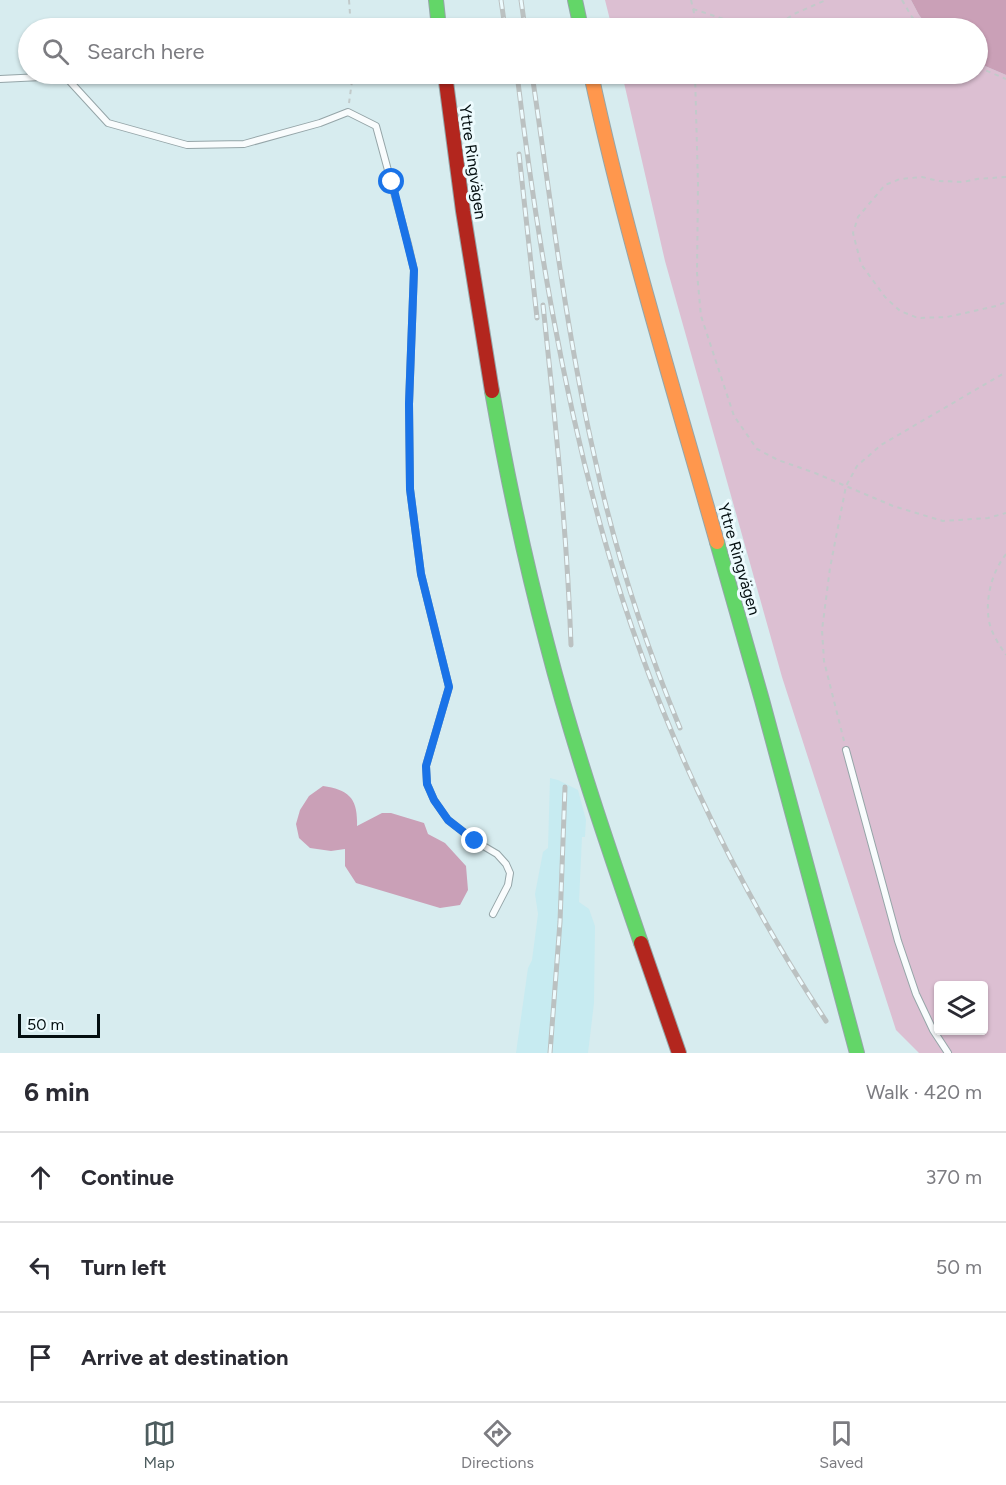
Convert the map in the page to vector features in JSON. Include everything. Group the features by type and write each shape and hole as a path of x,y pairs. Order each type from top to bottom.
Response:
{"highway":[{"path":"436,0 438,18"},
{"path":"574,0 578,18"},
{"name":"Yttre Ringvägen","path":"446,84 471,268 500,437 541,621 575,741 679,1053"},
{"name":"Yttre Ringvägen","path":"593,84 646,294 762,700 857,1053"}],"lane":[{"path":"0,79 18,78"},
{"path":"72,84 108,123 187,145 244,144 320,123 348,112 376,126 414,270 409,404 410,489 421,574 449,687 426,766 427,784 434,800 448,820 475,841 497,854 506,864 510,873 508,885 493,914"},
{"path":"846,750 902,952 916,994 933,1030 948,1053"}],"path":[{"path":"349,0 350,18"},
{"path":"691,0 693,18"},
{"path":"788,18 826,0"},
{"path":"902,0 913,18"},
{"path":"693,9 721,18"},
{"path":"988,71 1006,79"},
{"path":"348,112 352,84"},
{"path":"695,84 698,184 696,273 701,316 734,416 757,449 778,460 815,472 893,506 943,521 988,518 1006,513"},
{"path":"1006,177 963,182 939,181 922,177 900,179 885,185 858,217 853,233 861,264 885,297 900,311 918,318 947,317 1006,302"},
{"path":"846,750 824,661 822,630 830,568 846,486 857,466 881,445 1006,372"},
{"path":"1006,554 993,575 988,598 989,623 1006,655"}],"shaded area":[{"path":"605,0 911,0 921,18 610,18"},
{"path":"911,0 1006,0 1006,75 988,67 988,18 921,18"},
{"path":"988,67 1006,75 1006,1053 919,1053 896,1030 782,677 665,261 624,84 988,84"},
{"path":"550,778 578,790 586,820 585,837 582,837 579,902 589,909 595,926 594,1003 588,1053 516,1053 538,914 535,894 543,852 548,848"},
{"path":"323,786 339,790 350,797 356,808 357,826 382,813 391,813 424,823 428,834 445,843 466,866 468,890 460,905 440,908 356,883 345,866 345,849 331,851 310,848 299,838 296,824 300,810 309,796"}],"railway":[{"path":"501,0 504,18"},
{"path":"521,0 524,18"},
{"path":"518,84 542,252 576,429 590,487 625,608 671,731 698,792 758,909 826,1021"},
{"path":"533,84 567,315 595,459 632,595 654,662 680,728"},
{"path":"519,154 537,318"},
{"path":"543,305 564,517 571,645"},
{"path":"550,1053 560,922 565,787"}],"traffic: fast":[{"path":"436,0 438,18"},
{"path":"575,0 579,18"},
{"path":"492,391 524,550 557,682 591,794 641,943"},
{"path":"717,542 857,1053"}],"traffic: slow":[{"path":"593,84 634,251 717,542"}],"traffic: jam":[{"path":"446,84 463,211 492,391"},
{"path":"641,943 679,1053"}],"route":[{"path":"392,182 414,270 409,404 410,489 421,574 449,687 426,766 427,784 434,800 448,820 475,841"}]}
